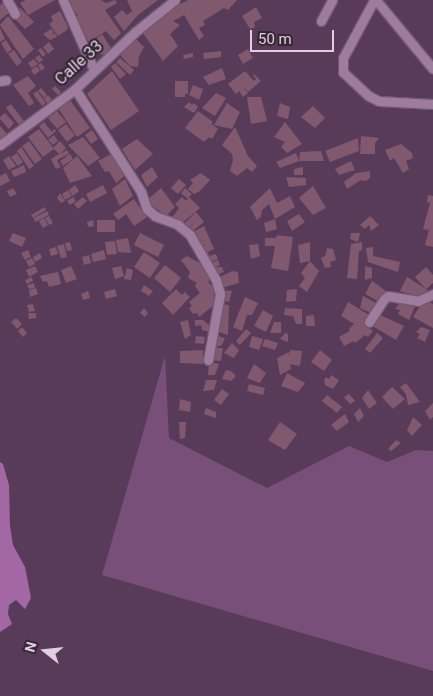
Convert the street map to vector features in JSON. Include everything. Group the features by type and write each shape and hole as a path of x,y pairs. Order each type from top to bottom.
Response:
{"street":[{"path":"6,0 15,14"},
{"path":"63,0 94,70"},
{"name":"Calle 33","path":"0,145 75,89 135,32 175,0"},
{"path":"321,21 332,0"},
{"path":"433,69 375,0 342,64 343,72 352,82 379,101 433,104"},
{"path":"75,89 141,192 147,209 155,216 177,224 190,235 216,280 220,294 208,360"},
{"path":"369,322 384,298 388,296 418,301 433,294"}],"shaded area":[{"path":"165,356 169,438 267,488 349,446 387,462 416,450 433,451 433,671 102,575"},
{"path":"0,462 3,464 9,485 10,526 13,545 25,567 31,598 25,609 16,600 9,605 8,614 12,624 0,632"}],"building":[{"path":"26,0 55,0 28,15 20,3"},
{"path":"69,0 101,0 106,3 115,0 117,3 105,10 121,33 114,40 106,31 89,42 75,17 78,15 70,8 72,6"},
{"path":"127,0 158,0 138,15 124,31 114,17 122,10 127,15 132,11"},
{"path":"188,0 237,0 228,10 224,8 203,21 205,25 199,28 204,36 199,40 184,15 173,21 180,25 170,34 178,46 163,61 140,29 158,15"},
{"path":"4,3 9,13 0,20 0,5"},
{"path":"256,7 262,18 254,22 255,27 250,29 242,16"},
{"path":"20,8 34,22 25,29 13,17"},
{"path":"60,11 68,27 67,30 58,36 49,24 53,21 51,16"},
{"path":"8,16 34,49 23,59 0,25"},
{"path":"0,28 5,39 0,42"},
{"path":"51,29 54,32 51,35 55,33 57,37 50,40 43,34"},
{"path":"102,34 111,48 105,55 94,53 90,44"},
{"path":"134,37 144,47 139,56 138,67 130,66 120,55"},
{"path":"6,40 12,50 7,53 1,43"},
{"path":"49,42 54,49 48,54 43,47"},
{"path":"41,48 46,54 43,57 38,50"},
{"path":"248,49 253,58 243,64 238,55"},
{"path":"14,50 22,62 17,66 8,54"},
{"path":"221,51 221,57 204,59 203,53"},
{"path":"193,53 193,57 184,59 183,55"},
{"path":"39,55 43,60 39,63 35,58"},
{"path":"120,58 134,70 130,75 116,62"},
{"path":"34,59 38,64 32,68 28,63"},
{"path":"41,63 45,68 41,71 38,65"},
{"path":"115,63 126,74 120,79 111,67"},
{"path":"37,66 40,71 34,75 31,70"},
{"path":"222,68 226,79 209,85 203,77"},
{"path":"112,71 139,111 111,130 87,94"},
{"path":"245,71 254,81 256,79 254,74 261,81 248,92 242,86 248,93 243,97 239,91 236,94 228,84"},
{"path":"28,76 36,86 28,93 34,103 29,106 13,85"},
{"path":"175,81 188,81 188,94 185,94 185,97 175,97"},
{"path":"193,85 203,89 199,100 189,95"},
{"path":"55,86 61,92 58,95 52,89"},
{"path":"41,88 47,95 44,98 38,91"},
{"path":"37,91 46,103 42,106 33,94"},
{"path":"216,93 226,98 215,116 202,108"},
{"path":"48,95 52,100 48,104 44,99"},
{"path":"247,97 261,97 267,121 251,124"},
{"path":"70,100 90,128 77,137 58,108"},
{"path":"189,102 192,105 194,103 198,107 194,113 184,107"},
{"path":"227,103 240,112 232,129 214,125"},
{"path":"280,103 290,107 288,119 277,116"},
{"path":"11,104 24,121 19,125 6,108"},
{"path":"313,106 325,118 315,128 301,117"},
{"path":"57,111 66,122 57,129 48,118"},
{"path":"198,111 213,122 207,130 212,124 218,129 212,139 209,137 204,142 185,128"},
{"path":"5,113 14,123 9,129 0,119"},
{"path":"44,122 52,132 54,129 56,131 48,138 39,126"},
{"path":"285,122 302,144 287,153 281,147 285,142 274,137"},
{"path":"66,124 75,135 67,142 58,130"},
{"path":"0,126 7,134 0,140"},
{"path":"235,127 248,156 257,166 252,172 247,168 237,176 230,171 233,160 232,154 222,145"},
{"path":"39,129 54,149 43,157 28,137"},
{"path":"92,130 98,139 91,144 85,135"},
{"path":"54,135 58,141 53,145 48,140"},
{"path":"361,136 379,138 375,143 375,154 360,154"},
{"path":"83,137 100,158 88,166 68,145"},
{"path":"358,138 359,151 330,162 325,151"},
{"path":"137,139 153,154 135,170 122,149"},
{"path":"29,141 42,159 35,164 22,146"},
{"path":"60,141 66,148 60,154 67,150 69,154 57,160 61,167 56,169 51,159 59,154 53,148"},
{"path":"401,144 412,153 413,158 406,161 409,169 403,173 394,158 390,161 385,150"},
{"path":"21,147 34,166 29,169 17,151"},
{"path":"321,151 324,161 299,161 300,152"},
{"path":"17,153 23,162 18,166 11,157"},
{"path":"113,153 127,174 116,183 109,171 105,172 98,161"},
{"path":"296,153 299,161 280,168 276,162"},
{"path":"70,154 73,159 63,166 60,161"},
{"path":"9,156 16,166 9,170 3,160"},
{"path":"77,156 92,176 70,183 63,168"},
{"path":"351,161 355,170 339,175 335,169"},
{"path":"24,165 26,172 14,177 11,171"},
{"path":"152,167 158,177 147,187 141,175"},
{"path":"303,167 303,175 294,175 294,169"},
{"path":"370,171 370,178 366,181 361,180 347,189 344,182 356,173"},
{"path":"6,173 10,181 0,186 0,176"},
{"path":"201,173 210,180 200,191 194,194 188,189 193,183 190,180"},
{"path":"286,177 306,178 306,185 289,187"},
{"path":"125,179 133,196 120,206 112,189"},
{"path":"179,179 186,185 178,194 171,188"},
{"path":"75,185 79,191 73,196 69,190"},
{"path":"103,185 107,193 90,202 86,194"},
{"path":"313,186 326,208 313,215 299,198"},
{"path":"13,188 17,194 10,197 7,191"},
{"path":"161,188 175,207 166,216 146,201"},
{"path":"185,188 192,194 189,197 200,208 180,225 171,219 179,208 175,204 182,197 186,201 188,199 181,193"},
{"path":"270,188 277,203 290,196 295,207 275,219 269,204 262,210 261,217 257,220 250,207"},
{"path":"68,190 72,196 65,200 62,194"},
{"path":"60,193 65,201 61,203 57,198"},
{"path":"428,195 433,196 433,247 425,245 429,230 423,229 430,203 427,202"},
{"path":"73,197 76,201 70,205 67,201"},
{"path":"83,197 87,201 78,209 74,204"},
{"path":"134,199 147,217 134,226 126,214 118,220 113,214"},
{"path":"45,207 46,210 33,218 31,215"},
{"path":"47,211 49,215 35,222 34,218"},
{"path":"196,212 204,222 190,233 187,230 198,219 186,230 181,227"},
{"path":"299,214 305,222 292,231 287,221"},
{"path":"49,216 53,223 49,225 45,218"},
{"path":"370,216 379,225 371,231 369,225 365,229 360,225"},
{"path":"44,218 48,225 43,228 39,221"},
{"path":"275,219 277,229 266,232 264,223"},
{"path":"93,220 94,226 88,227 87,222"},
{"path":"97,220 115,220 115,232 97,232"},
{"path":"204,226 214,249 208,252 209,256 216,254 218,259 208,263 202,247 207,244 199,247 197,245 206,240 197,244 193,232"},
{"path":"13,233 26,238 22,247 9,241"},
{"path":"140,233 164,245 158,257 134,245"},
{"path":"351,233 360,233 358,242 350,239"},
{"path":"277,235 293,237 288,271 271,268 275,246 265,246 265,238 276,238"},
{"path":"128,238 131,253 118,252 116,240"},
{"path":"115,241 117,254 107,255 105,242"},
{"path":"70,242 72,250 67,251 65,243"},
{"path":"310,242 310,261 300,263 298,245"},
{"path":"362,242 362,250 359,251 357,279 347,278 351,244"},
{"path":"64,244 67,257 61,258 57,246"},
{"path":"258,244 260,256 251,259 249,245"},
{"path":"56,247 58,254 51,256 49,249"},
{"path":"373,247 373,256 400,262 398,272 368,262 366,248"},
{"path":"327,248 333,249 336,260 330,262 331,267 325,268 321,258 325,256"},
{"path":"28,250 31,257 25,260 21,253"},
{"path":"104,250 106,259 93,262 91,254"},
{"path":"144,252 160,263 150,278 134,267"},
{"path":"40,253 42,258 35,262 33,257"},
{"path":"89,255 91,263 84,265 82,257"},
{"path":"187,256 203,265 211,279 208,282 214,288 214,305 199,317 197,313 193,314 189,308 192,306 189,302 200,293 195,286 197,283 188,278 190,272 181,260"},
{"path":"32,258 35,264 29,267 26,261"},
{"path":"218,260 220,265 212,269 210,263"},
{"path":"310,261 319,271 307,292 299,286 305,278 301,273"},
{"path":"165,265 181,278 170,292 154,278"},
{"path":"35,266 38,272 29,277 26,270"},
{"path":"71,266 77,279 66,283 61,270"},
{"path":"121,266 124,276 115,279 112,268"},
{"path":"365,266 372,268 372,278 365,280"},
{"path":"222,267 224,272 216,275 214,269"},
{"path":"426,267 433,275 433,283 426,289 415,277"},
{"path":"127,268 133,270 131,280 124,279"},
{"path":"232,271 238,272 239,283 221,288 218,278"},
{"path":"58,272 61,284 49,287 47,281 43,282 40,276"},
{"path":"32,277 33,281 27,284 25,280"},
{"path":"407,277 428,290 423,298 400,291"},
{"path":"372,281 386,291 378,301 365,294"},
{"path":"34,283 35,288 29,289 27,285"},
{"path":"144,285 153,291 149,296 141,291"},
{"path":"36,288 38,294 30,297 29,290"},
{"path":"115,289 117,296 106,299 104,292"},
{"path":"176,289 182,295 185,292 190,297 173,315 162,303"},
{"path":"297,289 296,301 286,302 287,290"},
{"path":"224,290 232,291 229,302 220,300"},
{"path":"88,291 90,298 83,300 81,294"},
{"path":"363,296 376,303 371,313 360,308"},
{"path":"245,297 258,303 252,315 247,315 242,331 233,327"},
{"path":"424,300 433,304 433,328 413,317"},
{"path":"401,301 416,304 409,320 398,314 400,310 395,309"},
{"path":"348,302 369,315 364,324 373,331 368,337 365,335 355,343 354,341 344,346 339,337 350,331 349,329 354,324 341,316"},
{"path":"33,304 35,311 29,312 27,305"},
{"path":"221,304 229,305 228,335 219,332 219,327 216,327"},
{"path":"144,308 148,313 145,317 140,313"},
{"path":"285,308 302,309 302,324 296,324 293,316 284,315"},
{"path":"263,310 273,316 266,332 254,326"},
{"path":"28,313 36,313 36,318 29,319"},
{"path":"376,313 404,326 396,340 369,324"},
{"path":"314,315 315,326 306,326 306,316"},
{"path":"16,318 22,324 17,329 11,322"},
{"path":"188,320 191,335 185,339 180,322"},
{"path":"195,320 203,320 209,325 209,332 202,330 201,325 195,326"},
{"path":"274,322 281,322 281,333 270,333"},
{"path":"22,327 27,333 23,337 18,331"},
{"path":"421,327 430,330 425,342 417,338 420,334 416,332"},
{"path":"246,329 251,333 240,345 236,341"},
{"path":"286,332 288,335 288,342 280,339"},
{"path":"377,333 383,338 370,353 365,349"},
{"path":"214,335 225,338 222,345 213,348 223,348 221,361 209,360"},
{"path":"196,336 205,337 204,344 195,343"},
{"path":"252,336 263,339 259,350 249,347"},
{"path":"265,339 278,343 275,350 262,346"},
{"path":"232,343 239,350 234,358 224,353"},
{"path":"203,350 203,364 180,363 180,351"},
{"path":"290,350 302,351 300,366 290,364 291,369 280,375 277,358 289,352 290,357"},
{"path":"320,350 332,360 324,371 311,362"},
{"path":"209,362 219,364 215,375 208,375"},
{"path":"254,364 266,373 260,383 247,378"},
{"path":"226,370 231,371 236,376 231,381 222,379"},
{"path":"287,373 305,383 298,392 281,386"},
{"path":"331,375 339,380 333,389 325,385 324,380 326,377 329,379"},
{"path":"206,380 217,380 214,390 203,391"},
{"path":"406,383 420,402 408,405 406,394 400,387"},
{"path":"249,384 265,388 263,395 247,391"},
{"path":"392,387 405,399 393,409 382,397"},
{"path":"222,389 229,394 221,405 214,400"},
{"path":"368,390 377,403 369,409 362,398"},
{"path":"349,394 355,401 350,404 344,397"},
{"path":"327,395 342,407 337,413 322,401"},
{"path":"180,399 191,402 190,412 179,410"},
{"path":"433,403 433,417 430,420 425,411"},
{"path":"206,408 216,412 216,418 204,414"},
{"path":"360,408 364,416 358,422 354,414"},
{"path":"345,414 349,422 337,431 331,425"},
{"path":"413,417 422,425 412,436 407,430"},
{"path":"179,422 186,422 185,438 180,439"},
{"path":"280,422 297,434 285,450 268,440"},
{"path":"396,440 401,443 391,451 388,449"}]}
